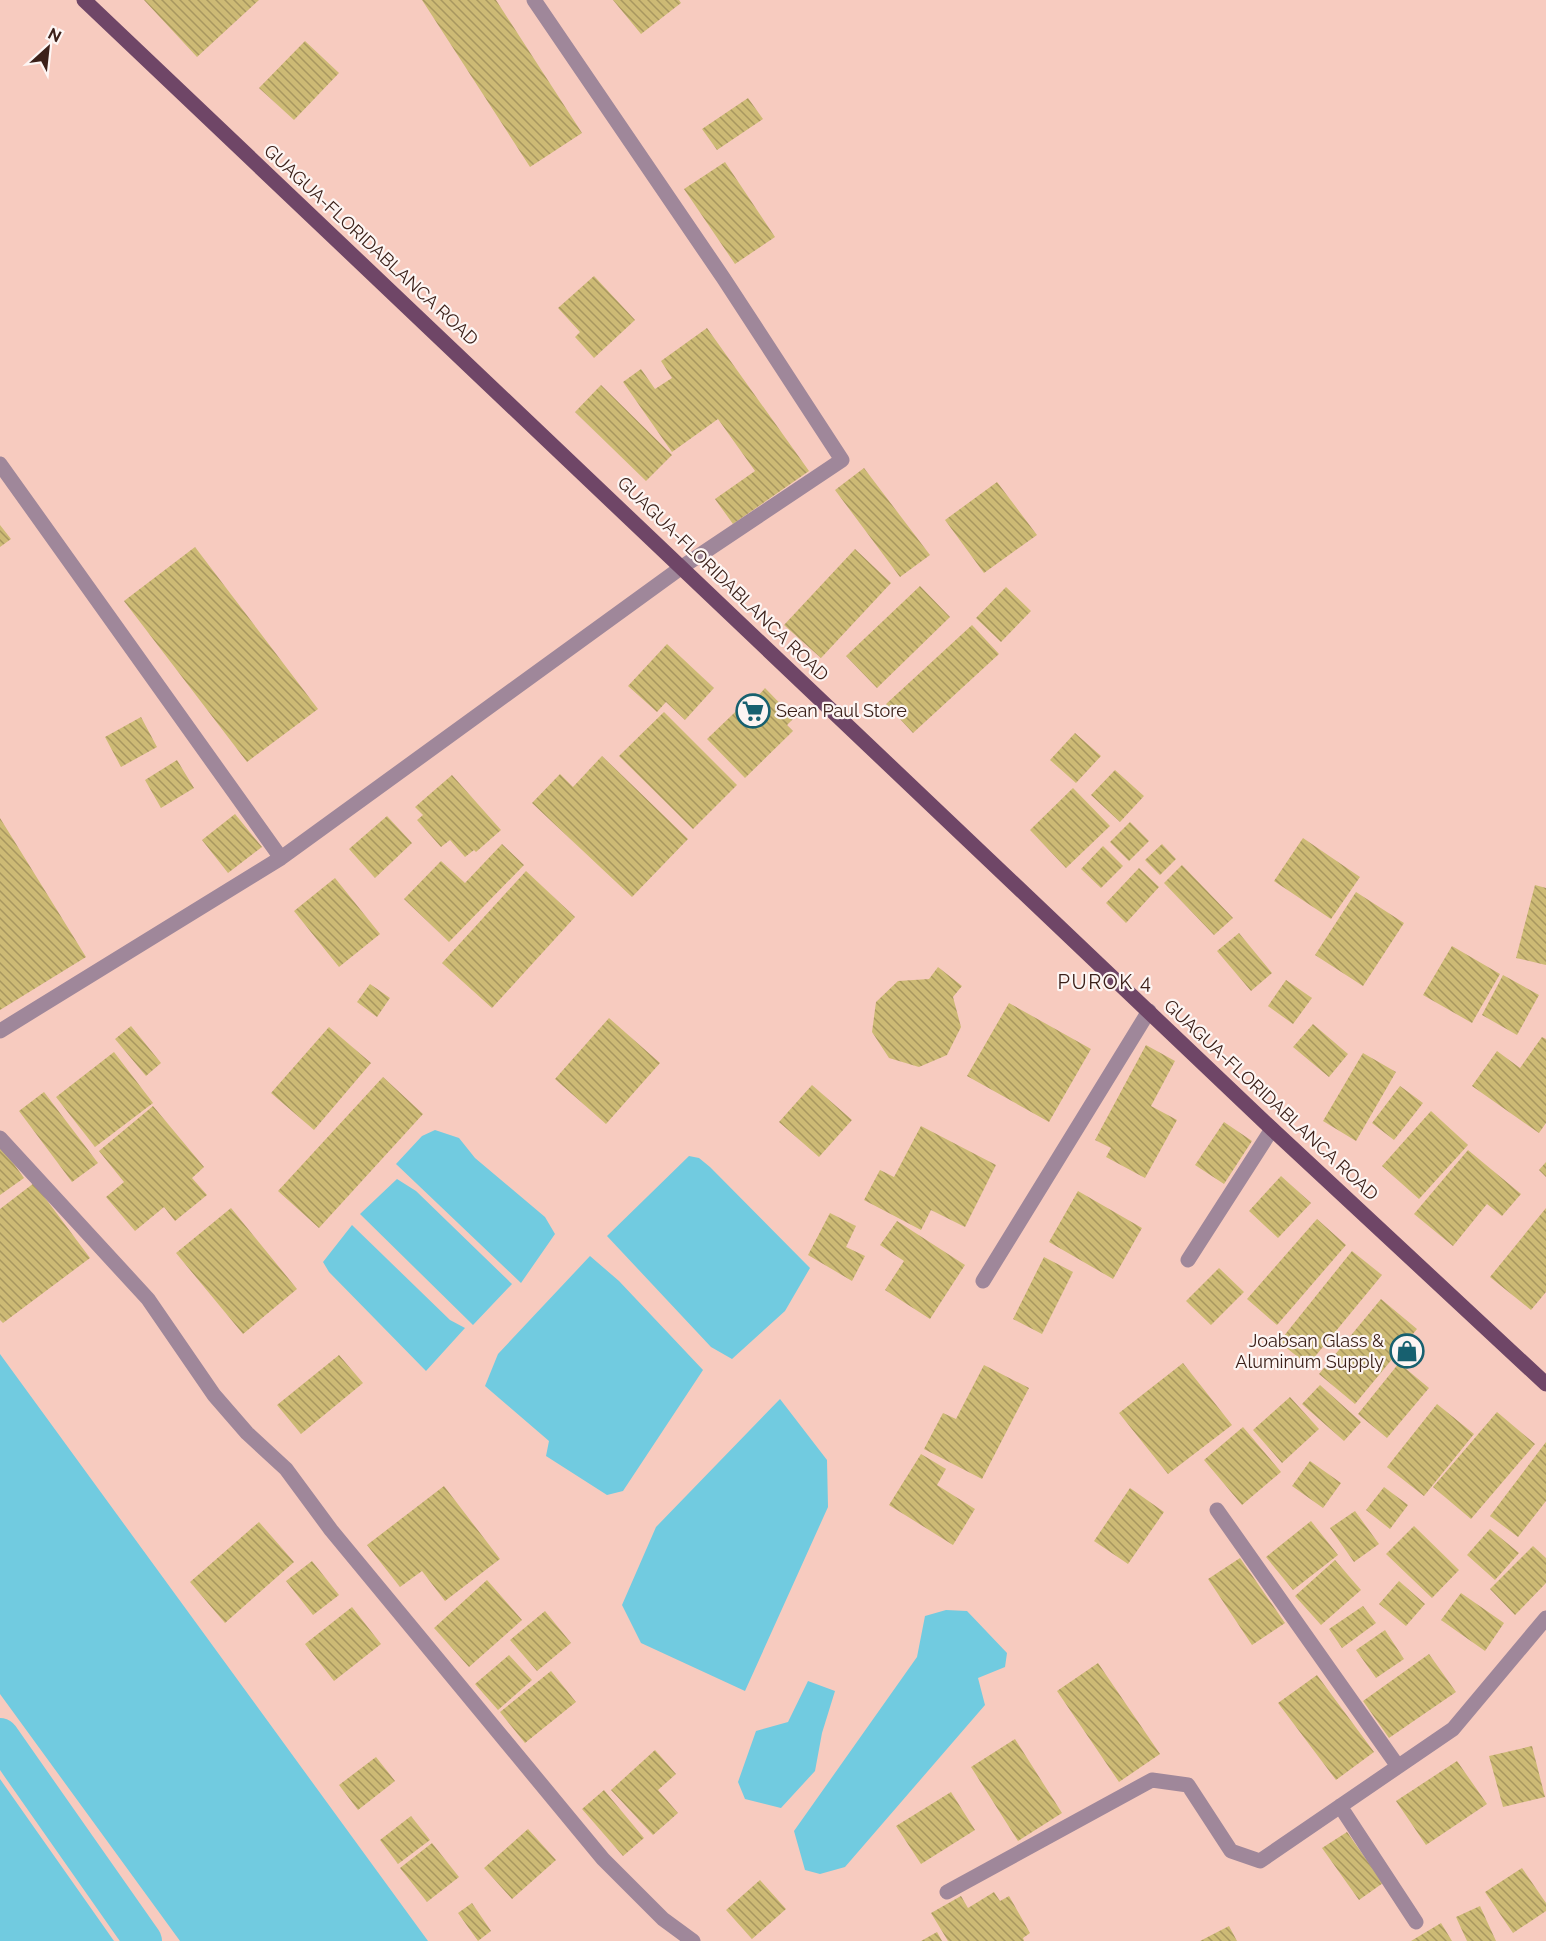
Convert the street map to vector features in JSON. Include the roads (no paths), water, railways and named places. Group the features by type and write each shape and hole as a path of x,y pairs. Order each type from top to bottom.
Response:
{"main road":[{"name":"GUAGUA-FLORIDABLANCA ROAD","path":"84,0 1272,1129 1546,1384"}],"street":[{"path":"0,1031 281,858 682,567 842,460 724,279 534,0"},
{"path":"0,464 281,858"},
{"path":"983,1281 1149,1011"},
{"path":"1188,1260 1272,1129"},
{"path":"0,1138 148,1299 214,1395 247,1433 286,1469 331,1530 603,1859 663,1919 693,1941"},
{"path":"1217,1510 1398,1765"},
{"path":"947,1892 1152,1780 1188,1785 1231,1851 1260,1861 1453,1729 1546,1618"},
{"path":"1340,1806 1416,1922"}],"water":[{"path":"435,1130 459,1138 475,1158 545,1217 555,1234 521,1283 396,1164 422,1136"},
{"path":"689,1156 699,1158 710,1167 810,1268 785,1311 732,1359 711,1347 607,1236"},
{"path":"397,1179 416,1191 512,1284 473,1325 360,1214"},
{"path":"352,1225 450,1320 465,1328 426,1371 329,1272 323,1262"},
{"path":"590,1256 619,1281 703,1370 623,1491 607,1495 546,1456 549,1441 485,1386 498,1354"},
{"path":"0,1354 428,1941 180,1941 0,1694"},
{"path":"780,1399 827,1460 828,1507 745,1691 641,1643 622,1605 656,1527"},
{"path":"946,1610 967,1611 1007,1653 1005,1667 978,1678 985,1705 845,1867 820,1874 805,1870 794,1831 917,1657 925,1616"},
{"path":"808,1681 835,1691 822,1733 815,1771 781,1808 745,1799 738,1782 756,1731 788,1722"},
{"path":"0,1779 114,1941 0,1941"}],"waterway":[{"path":"0,1737 143,1941"}],"place":[{"name":"Sean Paul Store","path":"753,711"},
{"name":"Joabsan Glass & Aluminum Supply","path":"1407,1351"}],"district":[{"name":"PUROK 4","path":"1105,982"}]}
